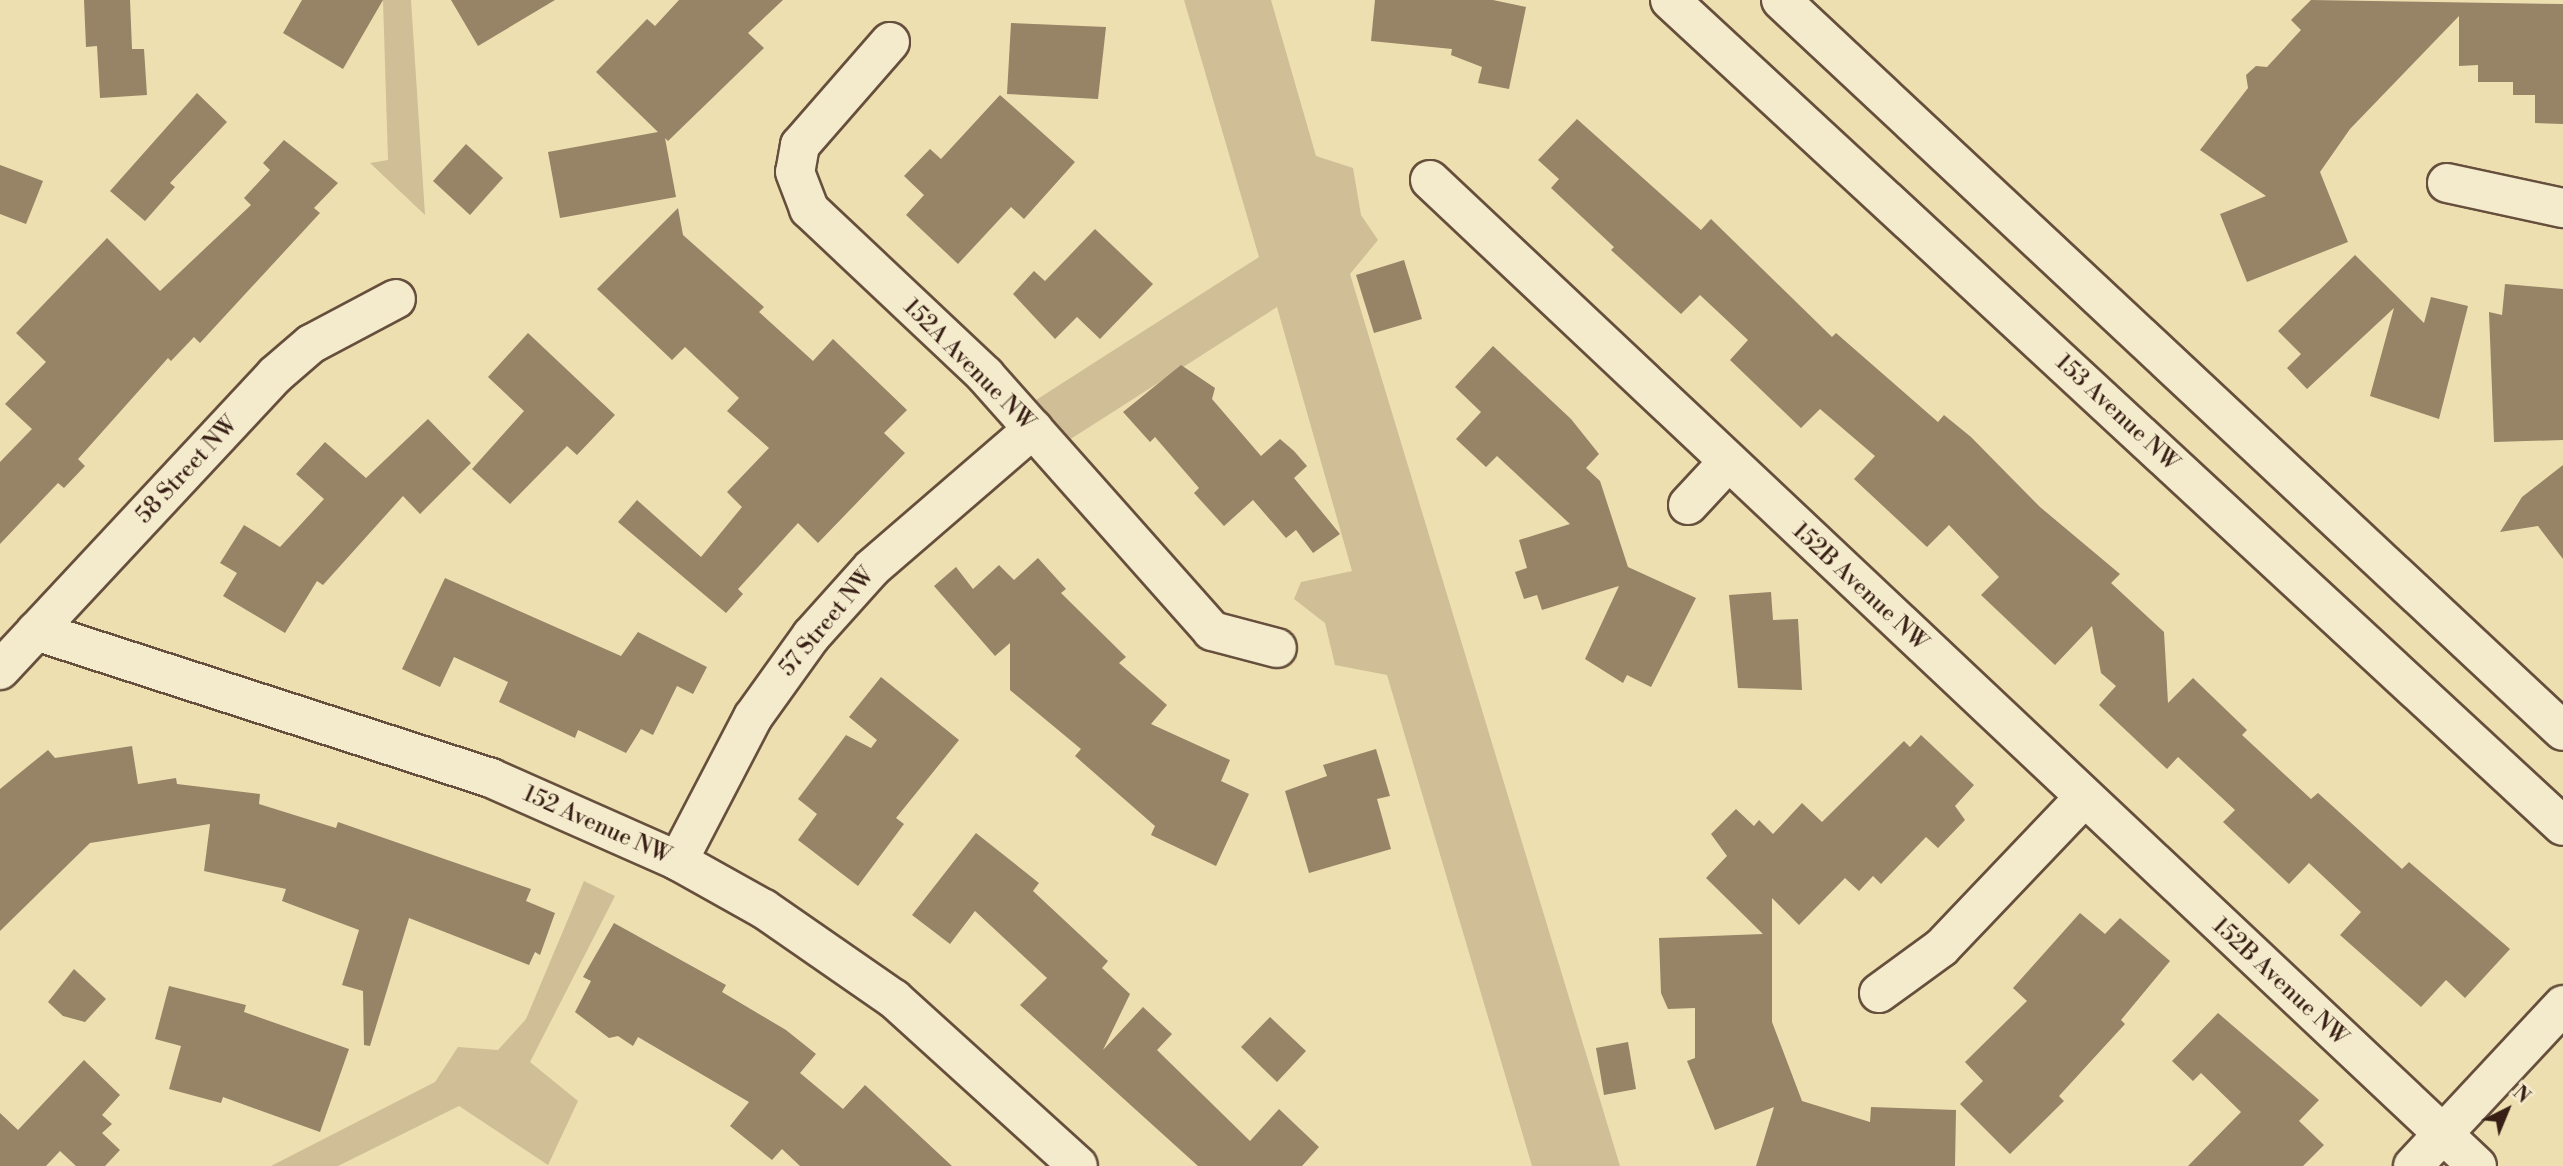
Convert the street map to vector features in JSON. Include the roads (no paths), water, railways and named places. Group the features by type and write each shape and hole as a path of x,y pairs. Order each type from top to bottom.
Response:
{"street":[{"name":"153 Avenue NW","path":"1670,0 2563,826"},
{"path":"1781,0 2563,731"},
{"name":"152A Avenue NW","path":"890,42 809,129 796,159 799,191 824,225 985,374 1212,631 1277,648"},
{"name":"152B Avenue NW","path":"1430,180 2477,1166"},
{"path":"2447,183 2563,208"},
{"name":"58 Street NW","path":"0,670 275,375 312,344 396,299"},
{"name":"57 Street NW","path":"678,861 753,717 811,636 872,568 1033,429"},
{"path":"1688,505 1728,462"},
{"name":"152 Avenue NW","path":"36,631 491,778 678,861 764,909 894,999 1079,1166"},
{"path":"1879,993 1941,948 2084,798"},
{"path":"2413,1166 2563,1005"}]}
